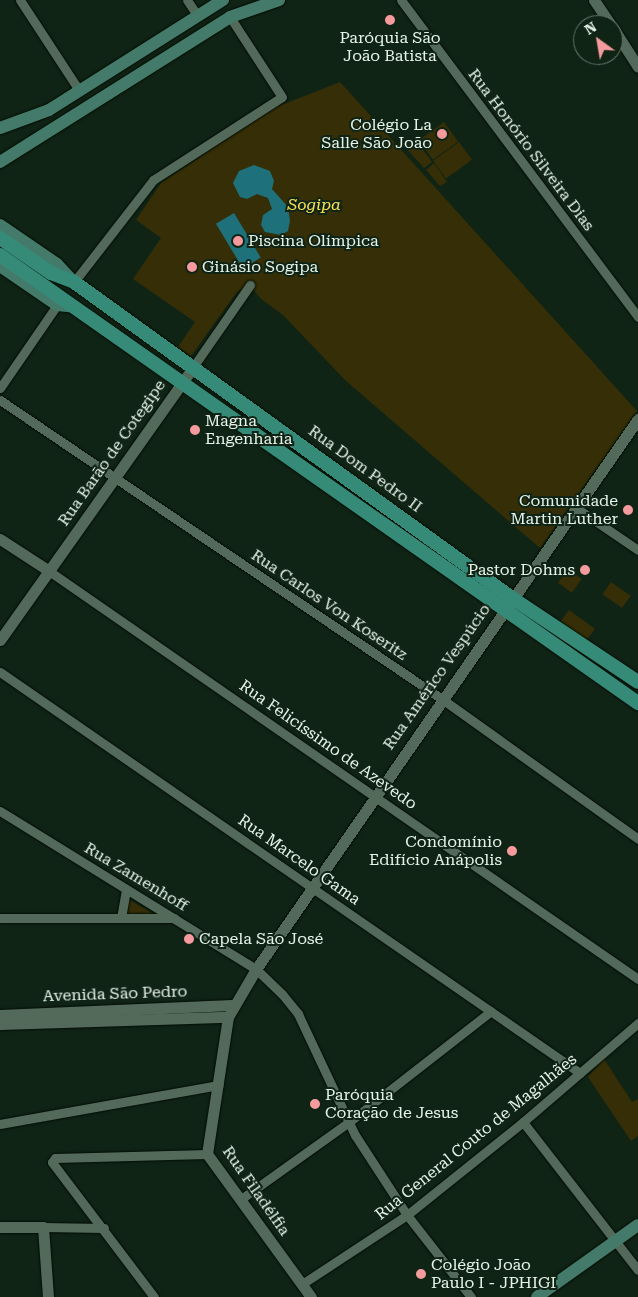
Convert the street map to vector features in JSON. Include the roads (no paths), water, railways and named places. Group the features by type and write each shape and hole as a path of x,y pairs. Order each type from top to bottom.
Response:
{"main road":[{"path":"0,128 49,110 223,0"},
{"path":"0,162 230,17 278,0"},
{"name":"Rua Dom Pedro II","path":"0,225 57,264 74,282 193,367 638,703"},
{"path":"0,238 47,278"},
{"path":"0,255 47,278"},
{"name":"Rua Dom Pedro II","path":"0,266 56,305 76,307"},
{"name":"Rua Dom Pedro II","path":"47,278 74,282"},
{"name":"Rua Dom Pedro II","path":"47,278 76,307 182,383 508,604 638,682"},
{"path":"537,1297 638,1225"}],"street":[{"path":"20,0 79,90"},
{"path":"187,0 197,15"},
{"name":"Rua Honório Silveira Dias","path":"401,0 638,317"},
{"path":"594,0 604,15"},
{"path":"74,282 153,180 282,97 230,17"},
{"path":"623,44 638,67"},
{"name":"Rua Barão de Cotegipe","path":"0,640 250,285"},
{"path":"0,388 56,305"},
{"name":"Rua Carlos Von Koseritz","path":"0,400 442,699 638,839"},
{"name":"Rua Américo Vespúcio","path":"232,1005 374,797 638,419"},
{"path":"575,507 638,550"},
{"name":"Rua Felicíssimo de Azevedo","path":"0,539 638,979"},
{"name":"Rua Marcelo Gama","path":"0,672 580,1073"},
{"name":"Rua Zamenhoff","path":"0,811 256,969 298,1014 349,1122 407,1215 471,1297"},
{"path":"121,918 126,890"},
{"path":"0,918 174,918"},
{"name":"Avenida São Pedro","path":"182,1013 232,1005"},
{"name":"Rua Filadélfia","path":"232,1005 228,1017 207,1154 311,1297"},
{"path":"241,1199 349,1122 491,1011"},
{"name":"Avenida São Pedro","path":"0,1015 36,1018 182,1013 228,1017"},
{"name":"Avenida São Pedro","path":"0,1024 36,1018"},
{"name":"Rua General Couto de Magalhães","path":"302,1284 407,1215 523,1122 638,1023"},
{"path":"0,1124 219,1085"},
{"path":"523,1122 638,1270"},
{"path":"154,1297 104,1228 52,1162 55,1158 207,1154"},
{"path":"0,1227 104,1228"},
{"path":"42,1228 48,1297"}],"water":[{"path":"254,165 270,171 274,181 272,189 288,207 290,221 288,231 281,235 265,232 261,225 263,215 272,209 268,198 257,194 247,199 240,197 233,183 239,171"},
{"name":"Piscina Olímpica","path":"234,213 261,258 243,268 216,224"}],"place":[{"name":"Paróquia São João Batista","path":"390,20"},
{"name":"Colégio La Salle São João","path":"442,134"},
{"name":"Piscina Olímpica","path":"238,241"},
{"name":"Ginásio Sogipa","path":"192,267"},
{"name":"Magna Engenharia","path":"195,430"},
{"name":"Comunidade Martin Luther","path":"628,510"},
{"name":"Pastor Dohms","path":"585,570"},
{"name":"Condomínio Edifício Anápolis","path":"512,851"},
{"name":"Capela São José","path":"189,939"},
{"name":"Paróquia Coração de Jesus","path":"315,1104"},
{"name":"Colégio João Paulo I - JPHIGI","path":"421,1274"}],"park label":[{"name":"Sogipa","path":"314,205"}]}
